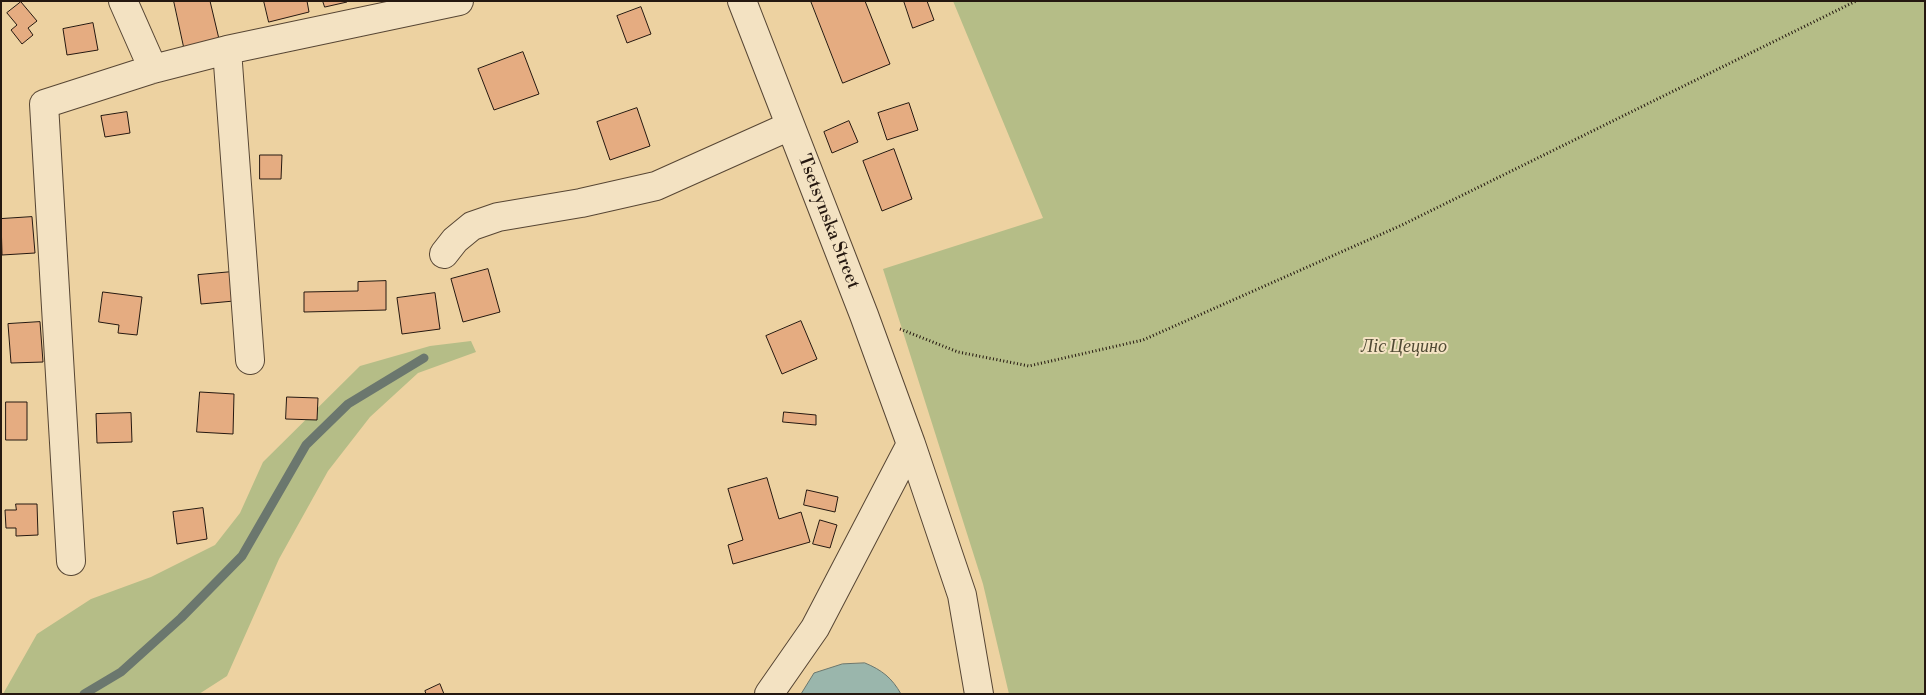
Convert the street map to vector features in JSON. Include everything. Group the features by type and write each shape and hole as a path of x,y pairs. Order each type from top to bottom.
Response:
{"street":[{"path":"123,1 153,69"},
{"path":"71,561 44,104 153,69 228,50 459,1"},
{"name":"Tsetsynska Street","path":"742,1 864,314 911,444 962,595 979,694"},
{"path":"228,50 250,360"},
{"path":"444,254 455,240 472,226 498,217 580,203 656,186 790,126"},
{"path":"769,694 815,628 911,444"}],"path":[{"path":"864,314 958,352 1029,366 1143,340 1402,226 1856,1"}],"green space":[{"name":"Ліс Цецино","path":"953,1 1925,1 1925,694 1009,694 983,584 883,269 1043,218"},
{"path":"471,341 476,352 418,373 370,417 328,471 279,559 227,676 199,694 3,694 37,634 91,599 151,577 215,545 240,513 263,462 360,366 430,346"}],"water":[{"path":"865,663 886,675 901,694 801,694 814,673 842,664"}],"building":[{"path":"174,1 210,1 219,39 184,47"},
{"path":"264,1 307,1 309,12 269,22"},
{"path":"323,1 347,1 347,2 325,7"},
{"path":"811,1 865,1 890,64 843,83"},
{"path":"904,1 927,1 934,20 913,28"},
{"path":"21,2 37,21 28,28 33,35 22,44 11,30 17,25 7,13"},
{"path":"641,7 651,34 627,43 617,16"},
{"path":"93,23 98,50 67,55 63,29"},
{"path":"523,52 539,94 494,110 478,69"},
{"path":"909,103 918,130 887,140 878,113"},
{"path":"637,108 650,146 610,160 597,122"},
{"path":"127,112 130,133 105,137 101,116"},
{"path":"849,121 858,142 832,153 824,132"},
{"path":"894,149 912,199 882,211 863,161"},
{"path":"260,155 282,155 281,179 260,179"},
{"path":"32,217 35,253 2,255 1,219"},
{"path":"488,269 500,312 463,322 451,279"},
{"path":"232,272 234,301 201,304 198,275"},
{"path":"386,281 386,310 304,312 304,292 358,291 358,282"},
{"path":"103,292 142,297 137,335 118,333 119,325 99,322"},
{"path":"435,293 440,329 402,334 397,298"},
{"path":"801,321 817,359 782,374 766,336"},
{"path":"40,322 43,362 11,363 8,324"},
{"path":"200,392 234,394 233,434 197,432"},
{"path":"287,397 318,398 317,420 286,419"},
{"path":"6,402 27,402 27,440 6,440"},
{"path":"784,412 816,415 816,425 783,422"},
{"path":"131,413 132,442 97,443 96,414"},
{"path":"767,478 779,519 801,512 810,542 733,564 728,545 743,540 728,489"},
{"path":"807,490 838,497 835,512 804,505"},
{"path":"16,504 37,504 38,535 16,536 16,528 6,528 5,510 16,510"},
{"path":"203,508 207,539 177,544 173,512"},
{"path":"820,520 837,525 830,548 813,544"},
{"path":"440,684 444,694 426,694 425,691"}],"waterway":[{"path":"84,694 121,672 181,618 242,556 306,445 348,404 424,358"}]}
